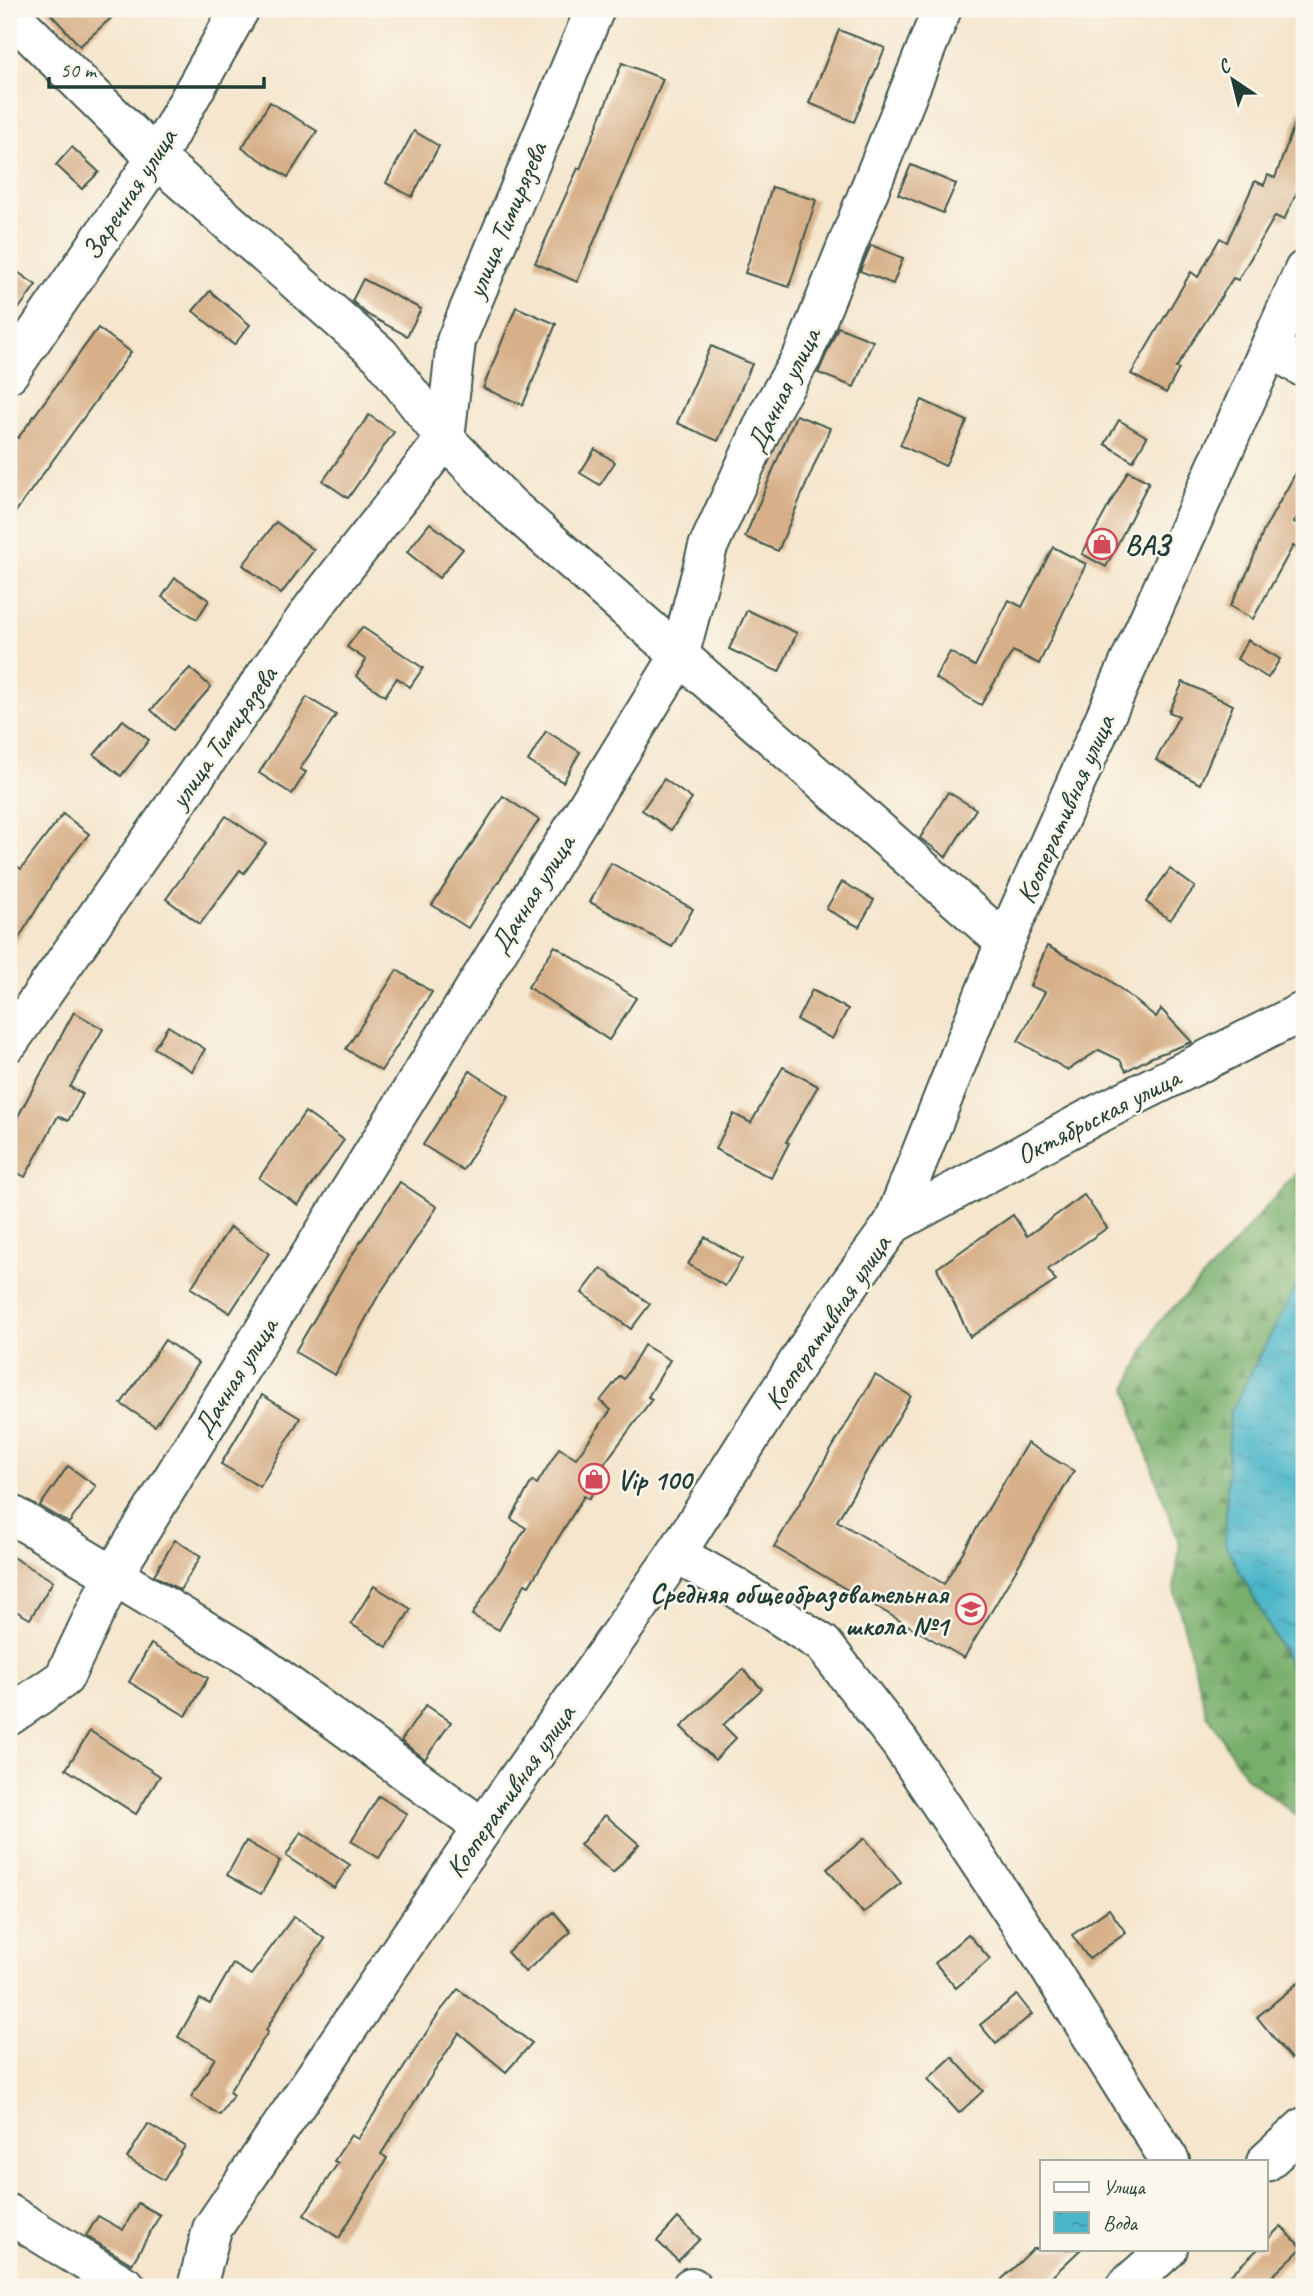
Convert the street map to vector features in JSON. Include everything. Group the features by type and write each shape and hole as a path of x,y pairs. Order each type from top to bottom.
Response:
{"street":[{"name":"Заречная улица","path":"9,373 156,158 240,9"},
{"name":"улица Тимирязева","path":"9,1042 315,605 446,439 456,341 594,9"},
{"name":"Дачная улица","path":"9,1716 64,1678 112,1577 679,657 708,547 770,411 803,355 942,9"},
{"path":"9,13 156,158 380,355 446,439 510,506 1005,943"},
{"name":"Кооперативная улица","path":"197,2287 212,2229 483,1828 676,1553 835,1304 893,1224 1005,943 1272,348 1304,270"},
{"path":"1272,348 1304,368"},
{"name":"Октябрьская улица","path":"893,1224 1092,1117 1304,1011"},
{"path":"9,1513 248,1656 483,1828"},
{"path":"676,1553 730,1584 822,1644 900,1743 1045,1962 1169,2160"},
{"path":"1268,2160 1304,2127"},
{"path":"9,2214 127,2287"},
{"path":"1129,2286 1167,2250"}],"green space":[{"path":"1304,1163 1304,1271 1230,1413 1225,1544 1293,1672 1304,1685 1304,1821 1246,1777 1207,1714 1174,1589 1180,1545 1139,1432 1127,1388 1157,1324 1221,1259"}],"water":[{"path":"1304,1271 1304,1685 1294,1672 1225,1544 1230,1413"}],"building":[{"path":"46,9 121,9 80,46"},
{"path":"839,30 885,48 854,122 809,103"},
{"path":"622,63 663,79 577,282 535,263 578,168 580,169"},
{"path":"270,102 317,131 288,177 242,148"},
{"path":"1301,106 1304,106 1304,177 1284,220 1275,216 1238,280 1233,278 1176,368 1179,369 1166,393 1131,374 1191,272 1198,277 1220,238 1227,242 1255,181 1264,185 1268,175 1275,178"},
{"path":"414,131 439,146 412,197 386,183"},
{"path":"72,147 99,172 82,189 56,165"},
{"path":"911,165 956,184 943,213 898,194"},
{"path":"772,187 816,200 789,287 745,273"},
{"path":"871,245 903,258 893,284 860,271"},
{"path":"9,266 36,285 9,322"},
{"path":"363,279 421,309 407,336 368,315 352,301"},
{"path":"210,291 250,325 234,345 193,311"},
{"path":"516,307 556,324 523,405 483,388"},
{"path":"838,327 873,341 854,387 818,373"},
{"path":"98,328 131,352 9,521 9,431 18,438"},
{"path":"711,346 752,364 718,441 677,423"},
{"path":"922,400 967,421 945,466 900,445"},
{"path":"369,415 394,432 348,498 323,481"},
{"path":"796,415 830,428 778,551 745,537"},
{"path":"1119,420 1147,437 1133,461 1105,444"},
{"path":"595,449 615,462 600,485 580,473"},
{"path":"1304,458 1304,506 1294,522 1304,527 1304,553 1293,546 1253,619 1230,606 1249,569 1264,530"},
{"path":"1128,471 1149,482 1106,567 1082,554"},
{"path":"276,522 314,550 281,594 243,565"},
{"path":"430,523 463,549 439,578 407,552"},
{"path":"1053,547 1086,564 1039,664 1013,651 981,705 935,678 950,652 975,666 1009,600 1022,607"},
{"path":"175,578 209,600 197,619 162,597"},
{"path":"747,610 797,633 779,672 729,649"},
{"path":"362,627 423,668 410,687 397,678 385,696 356,676 366,660 347,647"},
{"path":"1248,640 1280,659 1268,678 1237,659"},
{"path":"190,668 211,687 173,730 151,710"},
{"path":"1183,682 1233,705 1200,784 1156,760 1179,716 1169,712"},
{"path":"307,697 336,715 300,769 306,772 292,794 259,773"},
{"path":"123,720 149,740 121,776 94,755"},
{"path":"546,731 580,752 563,782 528,761"},
{"path":"664,779 692,799 671,830 642,810"},
{"path":"948,792 976,809 946,857 920,838"},
{"path":"503,796 539,820 468,928 432,905"},
{"path":"63,814 89,834 61,870 9,954 9,861 21,869"},
{"path":"226,816 266,843 244,873 240,870 200,924 166,899"},
{"path":"611,863 693,909 672,947 590,902"},
{"path":"1170,869 1195,887 1170,920 1146,902"},
{"path":"842,882 874,900 859,927 826,909"},
{"path":"555,946 636,998 609,1040 528,987"},
{"path":"1047,946 1103,975 1156,1017 1161,1009 1192,1042 1152,1057 1126,1071 1120,1060 1099,1050 1068,1070 1018,1041 1045,992 1030,986"},
{"path":"397,970 432,992 381,1071 346,1049"},
{"path":"812,990 848,1009 832,1039 797,1020"},
{"path":"74,1012 103,1029 70,1087 83,1094 68,1121 58,1116 25,1177 9,1168 9,1133"},
{"path":"168,1026 205,1049 192,1071 154,1048"},
{"path":"783,1067 818,1086 786,1142 789,1143 771,1178 715,1149 734,1114 751,1123"},
{"path":"470,1071 509,1096 463,1170 423,1145"},
{"path":"305,1112 344,1140 298,1205 259,1178"},
{"path":"400,1182 437,1207 377,1298 335,1375 295,1352 350,1258"},
{"path":"1084,1195 1107,1228 1048,1269 1056,1281 970,1337 937,1268 1013,1215 1027,1236"},
{"path":"230,1227 269,1253 230,1313 191,1288"},
{"path":"705,1237 742,1259 725,1286 688,1264"},
{"path":"601,1268 650,1304 631,1329 582,1293"},
{"path":"165,1340 198,1363 155,1426 121,1404"},
{"path":"644,1345 670,1360 648,1397 652,1399 599,1471 604,1474 589,1499 584,1496 529,1586 525,1584 499,1630 472,1615 526,1528 511,1519 532,1481 537,1484 559,1448 576,1458 611,1410 600,1401 620,1376 624,1379"},
{"name":"Средняя общеобразовательная школа №1","path":"875,1375 911,1396 837,1521 944,1584 1027,1443 1074,1471 964,1658 774,1547"},
{"path":"262,1395 300,1418 260,1487 221,1464"},
{"path":"68,1466 96,1486 69,1523 40,1506"},
{"path":"175,1540 201,1556 180,1590 154,1575"},
{"path":"9,1555 53,1581 30,1619 9,1607"},
{"path":"374,1586 411,1609 387,1647 351,1624"},
{"path":"151,1644 208,1678 186,1716 129,1682"},
{"path":"743,1669 762,1689 723,1725 736,1738 715,1760 681,1727"},
{"path":"426,1705 451,1722 425,1759 401,1741"},
{"path":"90,1731 160,1776 136,1814 66,1769"},
{"path":"379,1796 407,1814 379,1858 351,1841"},
{"path":"605,1815 639,1844 613,1873 580,1845"},
{"path":"301,1832 350,1865 334,1888 286,1856"},
{"path":"865,1838 901,1883 863,1913 827,1869"},
{"path":"246,1841 280,1861 261,1894 227,1875"},
{"path":"1109,1909 1126,1933 1089,1959 1072,1935"},
{"path":"554,1912 571,1932 525,1972 507,1952"},
{"path":"294,1916 325,1939 294,1982 266,2030 268,2032 229,2092 233,2095 220,2115 191,2097 215,2058 178,2037 200,1999 210,2004 233,1964 251,1975"},
{"path":"968,1934 990,1959 956,1988 935,1963"},
{"path":"1304,1978 1304,2048 1291,2059 1257,2017"},
{"path":"458,1989 532,2043 506,2072 459,2033 381,2154 387,2158 339,2238 304,2215 338,2163 334,2161 351,2135 358,2139 439,2013"},
{"path":"1017,1995 1032,2014 996,2044 980,2025"},
{"path":"952,2057 983,2091 959,2113 928,2079"},
{"path":"148,2124 185,2146 164,2180 127,2158"},
{"path":"138,2203 160,2215 132,2264 86,2236 98,2216 123,2230"},
{"path":"678,2218 700,2239 678,2261 657,2241"},
{"path":"1281,2226 1302,2248 1261,2287 1218,2287 1257,2250 1268,2250 1268,2239"},
{"path":"1033,2249 1080,2250 1041,2287 994,2287"}],"place":[{"name":"ВАЗ","path":"1102,544"},
{"name":"Vip 100","path":"594,1479"},
{"name":"Средняя общеобразовательная школа №1","path":"971,1609"}]}
